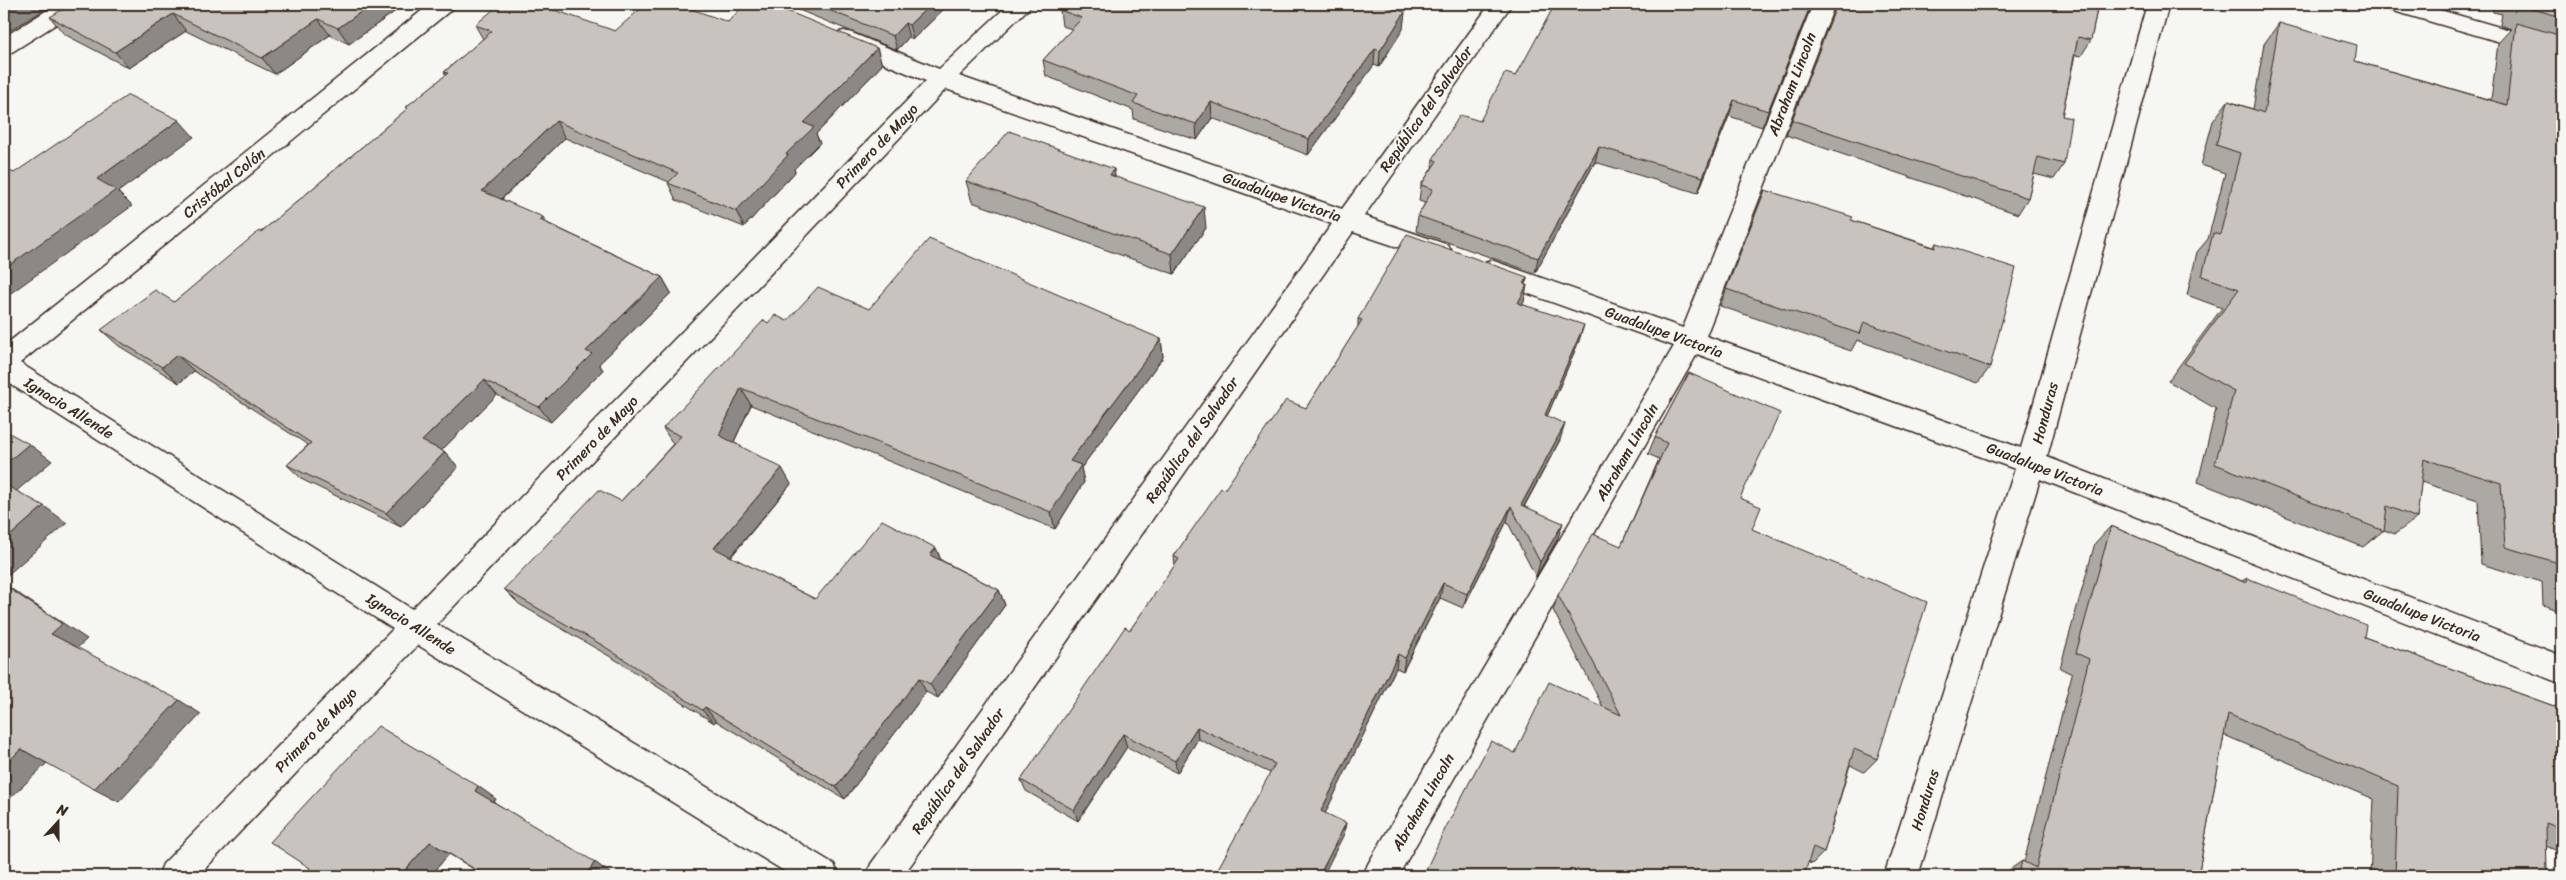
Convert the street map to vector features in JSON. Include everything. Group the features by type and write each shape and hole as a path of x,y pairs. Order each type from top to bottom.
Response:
{"street":[{"path":"4,47 72,4"},
{"name":"Cristóbal Colón","path":"4,361 444,4"},
{"name":"Primero de Mayo","path":"175,876 942,79 1022,4"},
{"name":"República del Salvador","path":"883,876 1501,4"},
{"name":"Abraham Lincoln","path":"1380,876 1691,341 1824,4"},
{"name":"Honduras","path":"1901,876 2031,463 2158,4"},
{"path":"2395,4 2562,53"},
{"name":"Guadalupe Victoria","path":"825,30 942,79 1348,220 2031,463 2562,670"},
{"name":"Ignacio Allende","path":"4,367 415,627 822,876"}],"building":[{"path":"4,4 15,4 4,10"},
{"path":"71,4 372,4 338,28 318,19 262,58 173,14 115,52 50,17"},
{"path":"500,4 537,4 615,31 646,4 677,4 728,22 745,4 770,4 877,48 804,123 814,127 786,154 788,155 736,211 668,183 678,173 556,121 482,191 543,217 540,220 662,277 586,351 592,354 539,407 484,380 422,441 445,452 386,513 287,465 311,443 177,355 162,367 101,330 155,290 174,302 259,231 261,232 448,73 444,72 492,31 475,25"},
{"path":"814,4 931,4 909,25 905,23 893,36"},
{"path":"1065,4 1387,4 1385,6 1405,12 1380,51 1375,49 1309,139 1211,102 1196,124 1133,103 1138,96 1043,60 1082,18 1060,10"},
{"path":"1555,4 1811,4 1768,111 1734,100 1703,177 1599,147 1538,258 1418,216 1433,189 1421,185 1437,161 1433,159 1460,115 1480,121 1505,73 1516,76"},
{"path":"1837,4 2098,4 2091,40 2078,37 2062,116 2071,118 2064,164 2038,157 2028,198 1792,120"},
{"path":"2562,4 2562,17 2518,5"},
{"path":"2279,23 2357,45 2355,61 2507,105 2516,23 2562,36 2562,564 2505,547 2501,483 2424,459 2417,518 2387,506 2384,531 2215,464 2234,391 2184,363 2239,289 2202,276 2213,233 2220,235 2240,153 2216,145 2228,101 2264,113"},
{"path":"128,95 179,120 97,179 116,190 4,269 4,168 14,173"},
{"path":"1009,131 1114,169 1110,175 1204,207 1172,254 966,181"},
{"path":"1765,190 1853,217 1851,220 1935,248 1936,243 2016,268 1990,367 1864,322 1860,334 1726,289"},
{"path":"1407,234 1527,277 1524,284 1527,285 1518,303 1584,325 1545,415 1565,424 1521,505 1563,523 1540,562 1511,506 1467,594 1443,583 1405,658 1398,654 1321,811 1346,823 1319,876 1214,876 1275,764 1197,727 1175,761 1123,734 1074,810 1021,780 1125,627 1130,630 1179,559 1174,556 1221,488 1224,490 1286,400 1306,408 1362,320 1358,319"},
{"path":"929,239 1161,339 1070,461 1081,465 1051,512 741,388 719,435 782,468 714,548 815,599 882,520 936,548 930,555 999,590 930,684 919,678 836,787 705,707 702,710 602,645 504,589 599,490 621,501 681,436 663,428 764,320 768,323 775,315 787,321 818,287 869,309"},
{"path":"1689,373 1780,413 1740,498 1761,507 1752,529 1927,602 1877,759 1854,749 1824,852 1813,847 1804,876 1423,876 1491,741 1515,753 1549,682 1621,715 1558,595 1593,534 1621,546 1667,443 1655,437"},
{"path":"4,430 29,444 4,465"},
{"path":"4,484 44,506 4,541"},
{"path":"2111,526 2246,583 2247,578 2366,625 2364,637 2562,709 2562,829 2546,823 2547,876 2395,876 2398,786 2228,714 2198,876 2018,876 2022,861 2036,868 2089,659 2076,653"},
{"path":"4,585 62,624 51,634 179,700 94,789 21,749 4,766"},
{"path":"378,726 478,786 475,791 595,862 585,876 486,876 430,842 400,876 303,876 310,868 270,842"}]}
